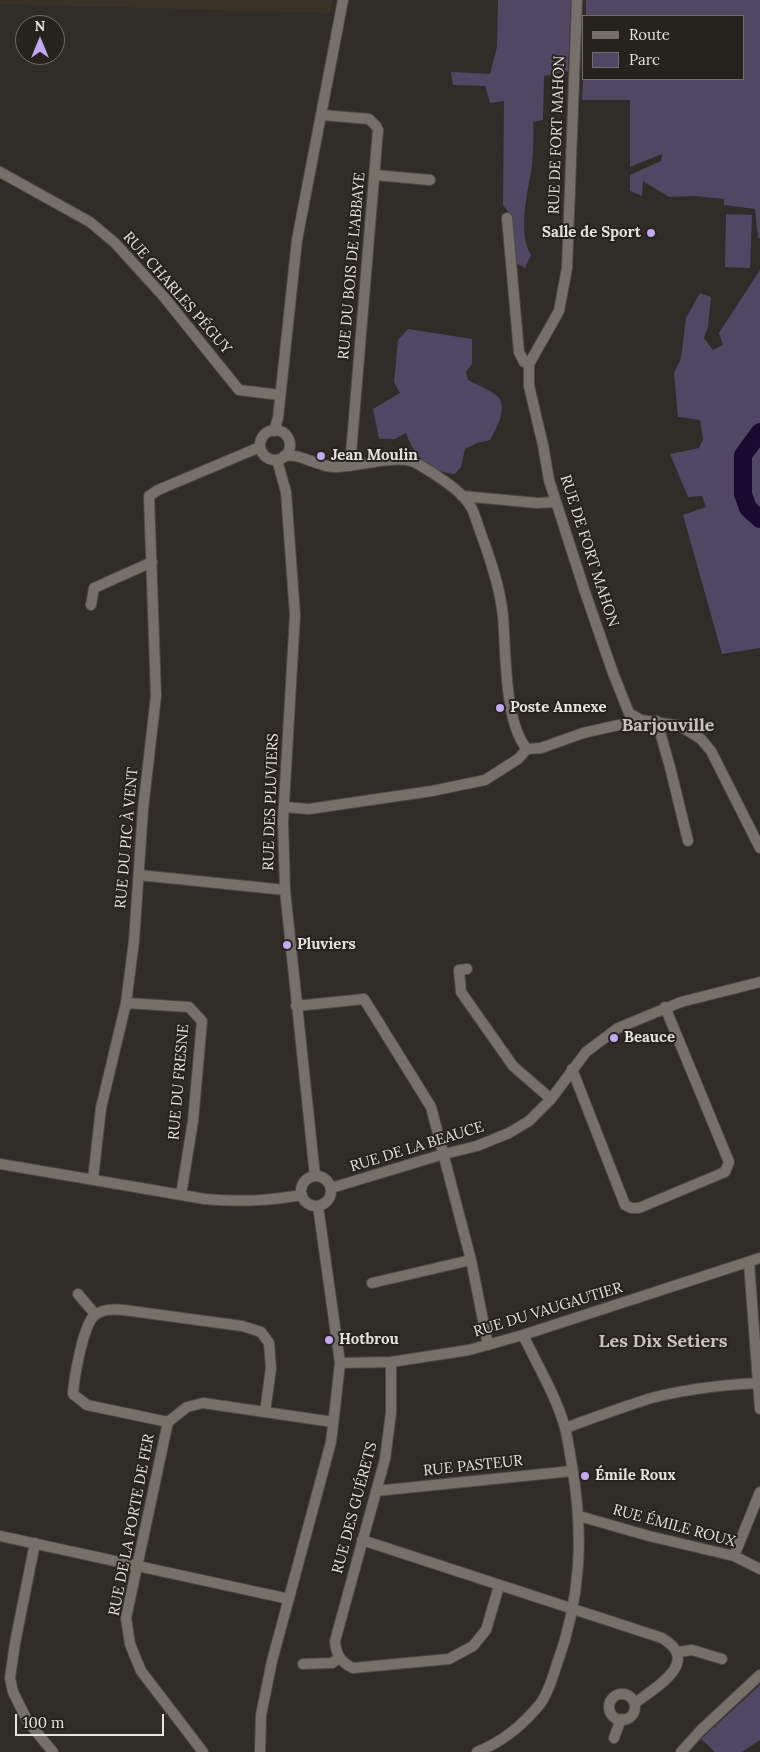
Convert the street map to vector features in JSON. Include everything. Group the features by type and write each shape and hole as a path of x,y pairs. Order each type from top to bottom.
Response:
{"street":[{"path":"274,430 278,418 297,240 343,0"},
{"name":"RUE DE FORT MAHON","path":"577,0 567,268 559,311 530,364 529,386 549,480 613,673 629,713 641,720"},
{"name":"RUE DU BOIS DE L'ABBAYE","path":"322,115 369,119 378,130 350,466"},
{"name":"RUE CHARLES PÉGUY","path":"0,172 90,222 115,242 164,297 239,390 280,395"},
{"path":"375,175 430,180"},
{"path":"506,218 519,352 524,362 530,364"},
{"path":"280,458 289,449 288,440 283,433 274,430 265,434 260,442 261,451 268,458 280,458 294,455 331,467 398,460 412,461 451,485 462,496 471,507 487,549 498,587 503,613 511,707 521,742 527,749"},
{"name":"RUE DU PIC À VENT","path":"93,1179 101,1108 126,1002 134,941 144,810 156,696 149,496 158,490 260,446"},
{"name":"RUE DES PLUVIERS","path":"280,458 286,492 295,615 283,820 285,890 296,1006 316,1176"},
{"path":"462,496 537,503 556,502"},
{"path":"91,605 94,588 152,562"},
{"path":"284,807 309,809 432,791 485,780 518,758 527,749 541,748 582,733 641,720 657,721 680,726 701,738 711,751 760,848"},
{"path":"657,721 688,841"},
{"path":"139,875 285,890"},
{"path":"467,969 459,970 461,992 513,1066 551,1099"},
{"name":"RUE DE LA BEAUCE","path":"331,1188 477,1146 509,1133 529,1121 551,1099 586,1052 618,1028 665,1007 760,982"},
{"path":"296,1006 364,999 431,1107 471,1260 488,1345"},
{"name":"RUE DU FRESNE","path":"126,1002 189,1008 202,1021 193,1121 181,1195"},
{"path":"572,1069 625,1205 631,1208 639,1208 725,1172 729,1162 665,1007"},
{"path":"0,1164 181,1195 239,1202 275,1200 302,1195"},
{"path":"316,1176 325,1179 331,1188 330,1197 318,1206 305,1201 301,1188 303,1183 316,1176"},
{"path":"260,1752 261,1715 272,1661 331,1442 340,1363 318,1206"},
{"name":"RUE DU VAUGAUTIER","path":"340,1363 391,1362 469,1350 523,1336 760,1258"},
{"path":"372,1283 471,1260"},
{"path":"749,1263 760,1409"},
{"path":"78,1294 95,1314"},
{"path":"168,1422 87,1405 73,1394 88,1325 95,1314 111,1309 124,1310 242,1326 261,1332 269,1343 271,1368 265,1412"},
{"path":"477,1752 495,1749 541,1703 558,1661 574,1610 578,1570 579,1516 565,1428 546,1382 523,1336"},
{"name":"RUE DES GUÉRETS","path":"339,1658 335,1649 335,1640 376,1491 388,1437 391,1412 391,1362"},
{"path":"565,1428 649,1399 690,1390 758,1383"},
{"name":"RUE DE LA PORTE DE FER","path":"203,1752 141,1671 130,1644 126,1618 168,1422 187,1407 203,1404 333,1422"},
{"name":"RUE PASTEUR","path":"376,1491 572,1471"},
{"path":"734,1556 760,1492"},
{"name":"RUE ÉMILE ROUX","path":"579,1516 649,1536 734,1556 760,1569"},
{"path":"0,1536 289,1598"},
{"path":"362,1540 662,1638 678,1652 677,1666 668,1676 635,1703"},
{"path":"35,1543 10,1678 13,1692 28,1722 53,1752"},
{"path":"303,1664 332,1663 339,1658 344,1664 353,1668 449,1658 473,1646 486,1630 499,1586"},
{"path":"678,1652 692,1650 722,1659"},
{"path":"681,1752 700,1731 760,1675"},
{"path":"623,1694 631,1697 635,1703 635,1709 627,1719 621,1719 615,1717 610,1711 610,1702 615,1696 623,1694"},
{"path":"614,1738 621,1719"}],"shaded area":[{"path":"0,0 332,0 330,13 0,4"}],"green space":[{"path":"498,0 571,0 568,71 544,76 543,120 533,122 532,166 524,223 527,246 531,255 525,268 514,262 512,217 503,205 504,101 490,103 485,86 453,85 451,72 490,74 497,47"},
{"path":"586,0 760,0 760,238 758,238 755,209 724,205 724,199 695,196 669,197 643,181 642,196 630,191 630,175 661,161 662,154 630,167 630,100 582,100 583,80 745,80 745,15 586,15"},
{"path":"726,214 752,215 750,268 725,267"},
{"path":"760,270 760,648 722,654 683,515 706,507 702,496 688,497 670,454 699,448 703,439 700,420 678,417 674,373 681,358 686,318 700,293 711,297 708,327 704,338 713,350 723,345 719,333"},
{"path":"408,329 472,339 472,364 466,372 468,380 497,396 502,406 500,418 490,440 477,443 465,449 461,467 455,474 438,470 424,461 413,449 406,433 395,439 379,439 373,409 400,393 394,382 398,340"},
{"path":"760,1685 760,1740 742,1752 715,1752 701,1739"}],"waterway":[{"path":"760,432 743,455 743,494 748,508 760,519"}],"place":[{"name":"Salle de Sport","path":"651,233"},
{"name":"Jean Moulin","path":"321,456"},
{"name":"Poste Annexe","path":"500,708"},
{"name":"Pluviers","path":"287,945"},
{"name":"Beauce","path":"614,1038"},
{"name":"Hotbrou","path":"329,1340"},
{"name":"Émile Roux","path":"585,1476"}],"district":[{"name":"Barjouville","path":"668,726"},
{"name":"Les Dix Setiers","path":"663,1342"}]}
